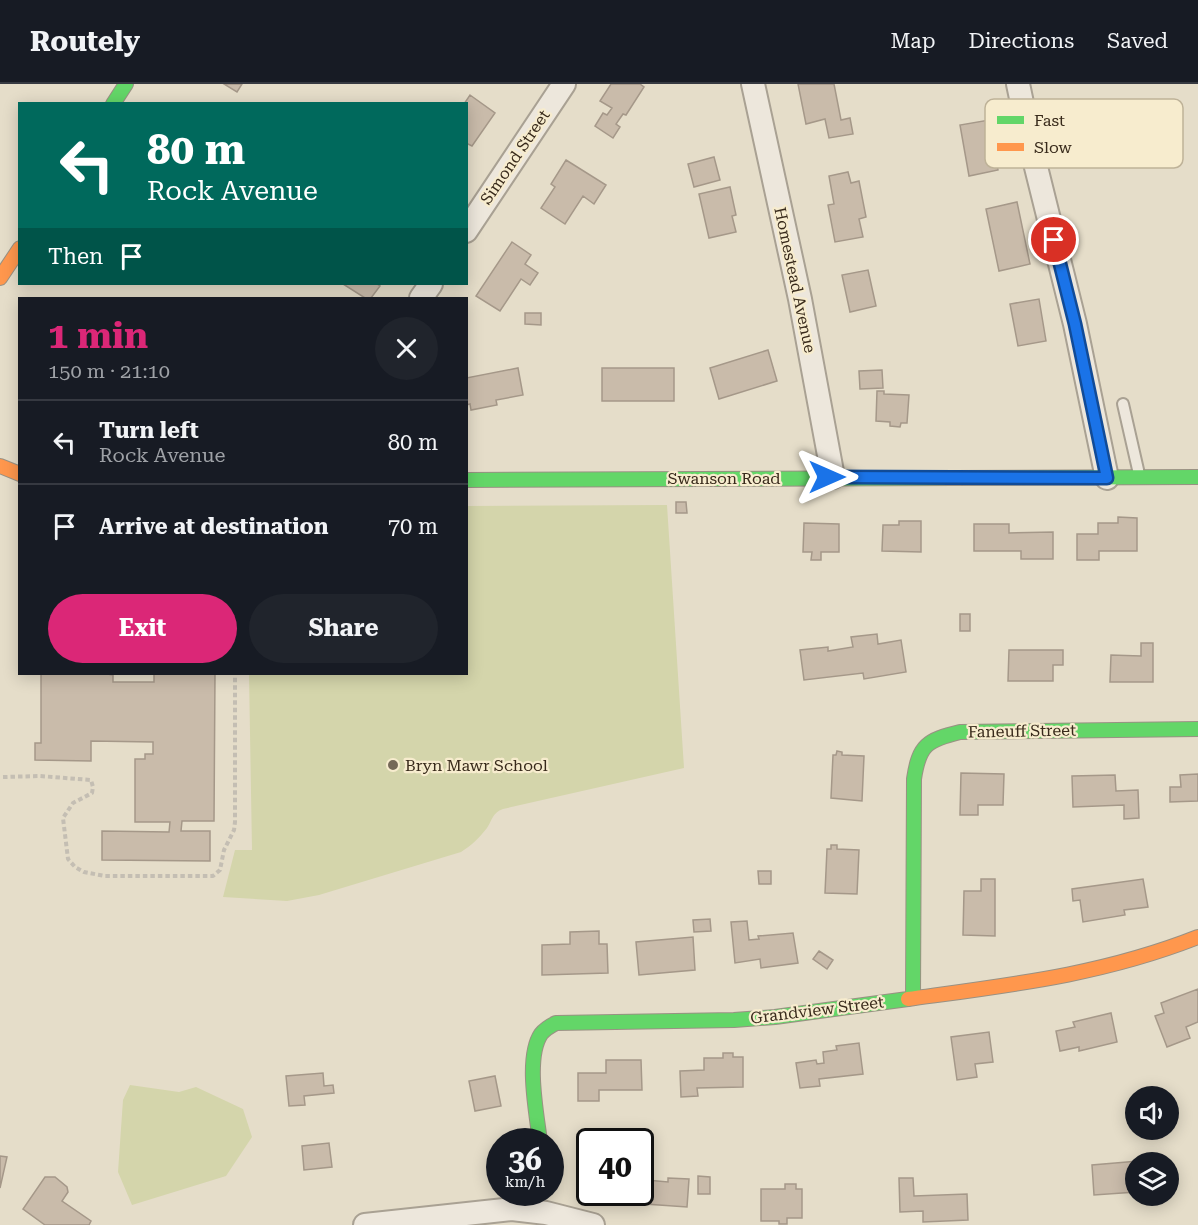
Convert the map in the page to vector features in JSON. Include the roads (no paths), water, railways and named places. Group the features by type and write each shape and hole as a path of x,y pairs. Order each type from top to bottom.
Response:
{"street":[{"path":"114,102 126,84"},
{"name":"Simond Street","path":"468,228 564,84"},
{"name":"Homestead Avenue","path":"753,84 800,299 833,477"},
{"path":"1018,84 1021,99"},
{"path":"1036,168 1075,324 1107,478"},
{"path":"0,278 18,251"},
{"path":"0,466 18,473"},
{"name":"Swanson Road","path":"468,480 1198,477"},
{"name":"Faneuff Street","path":"913,998 914,779 917,760 925,744 935,738 960,732 1198,729"},
{"name":"Grandview Street","path":"539,1128 534,1072 535,1049 542,1033 556,1023 734,1020 775,1017 1082,974 1138,960 1198,938"},
{"path":"365,1225 528,1206"},
{"path":"552,1206 593,1225"}],"lane":[{"path":"1123,404 1140,478"}],"place":[{"name":"Bryn Mawr School","path":"393,765"}]}
